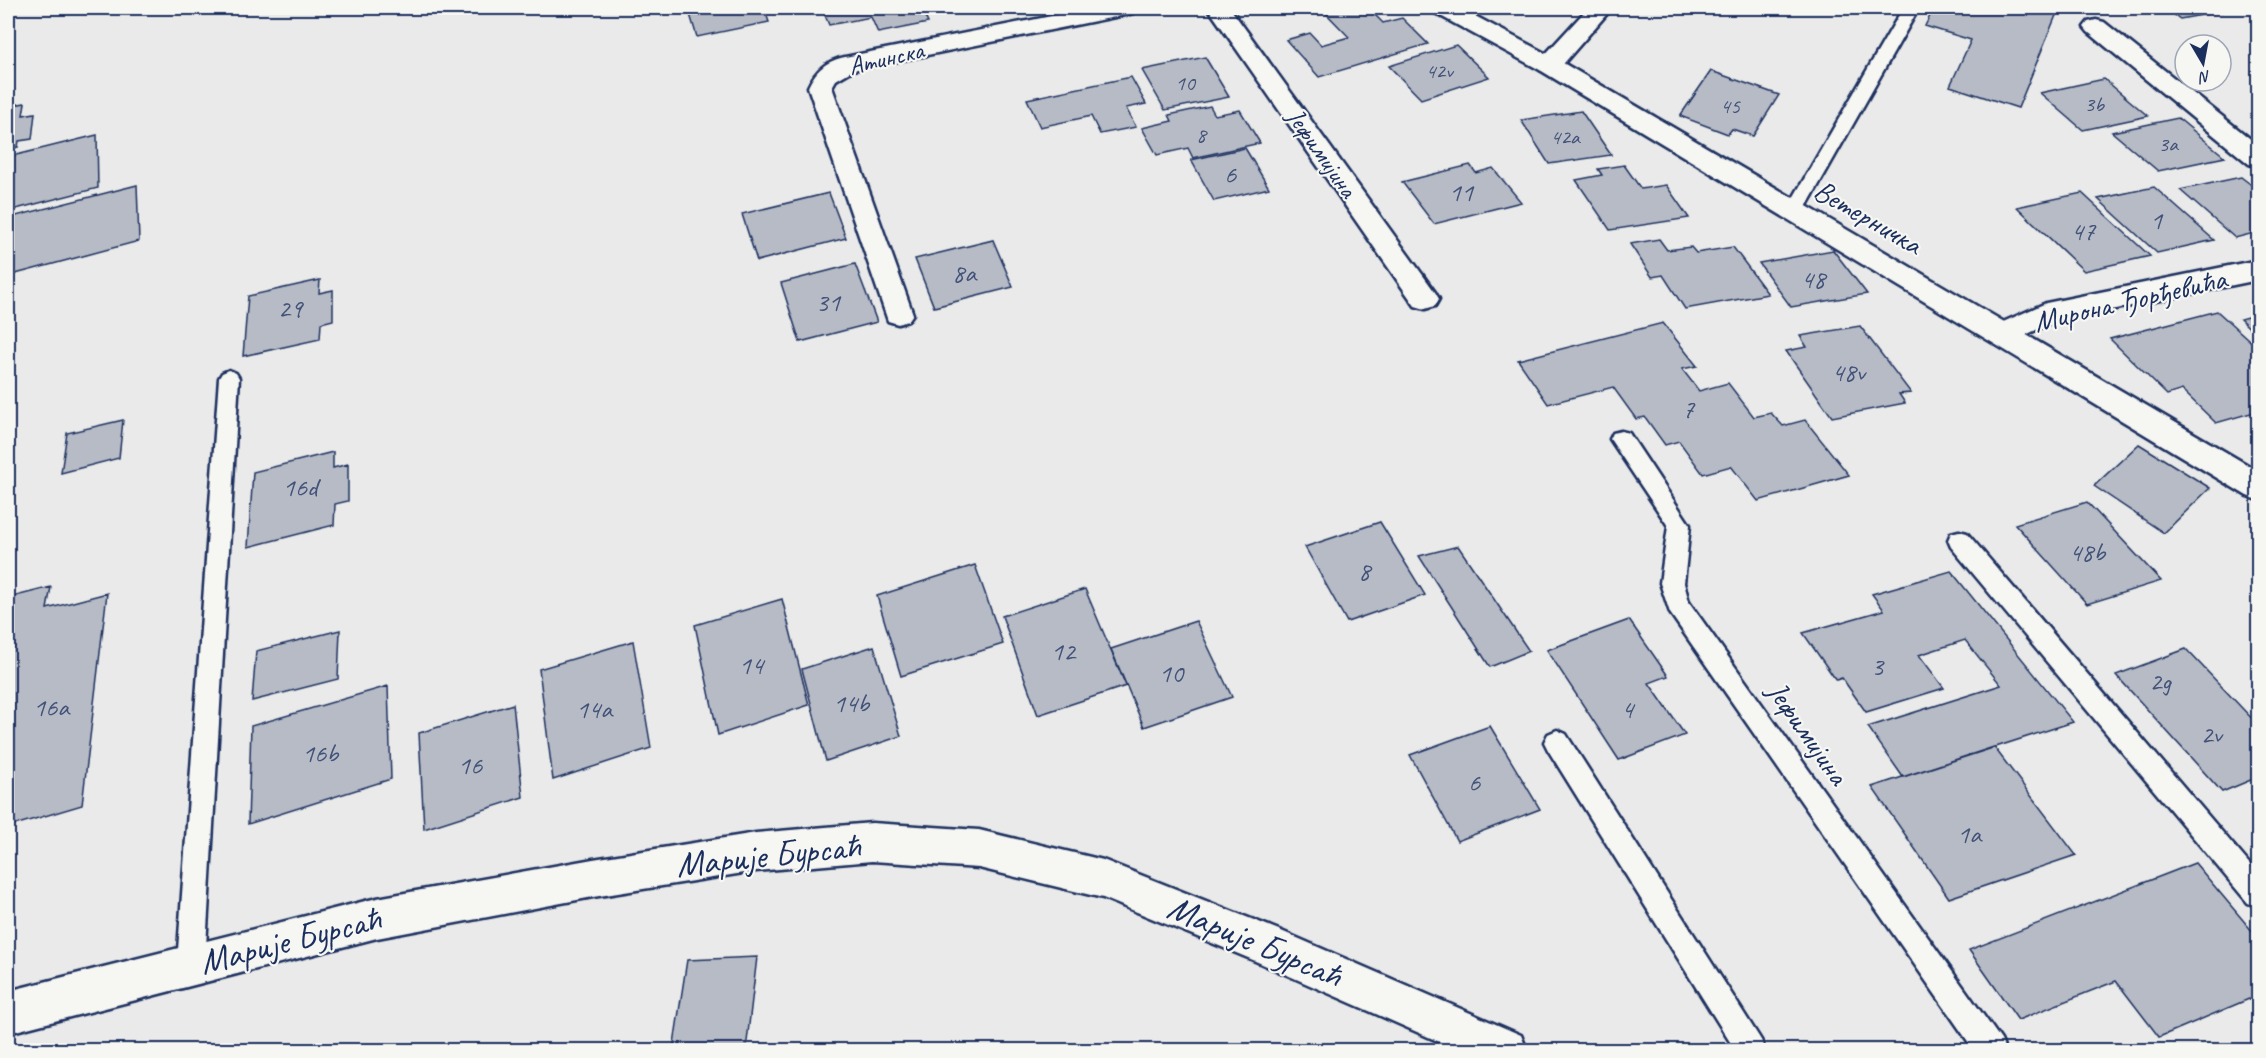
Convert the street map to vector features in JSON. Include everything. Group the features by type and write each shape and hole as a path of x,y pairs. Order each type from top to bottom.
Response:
{"street":[{"name":"Атинска","path":"898,314 820,87 826,75 845,64 1125,8"},
{"name":"Јефимијина","path":"1219,8 1425,299"},
{"name":"Ветерничка","path":"1443,8 1549,65 2259,487"},
{"path":"1549,65 1600,8"},
{"path":"2096,27 2259,158"},
{"name":"Мирона Ђорђевића","path":"2004,334 2046,313 2259,270"},
{"name":"Марије Бурсаћ","path":"8,1012 377,918 593,878 756,852 872,842 979,849 1103,879 1276,949 1506,1050"}],"lane":[{"path":"1794,212 1911,8"},
{"path":"191,964 229,378"},
{"name":"Јефимијина","path":"1621,439 1679,525 1672,583 1678,606 1991,1050"},
{"path":"1959,540 2259,894"},
{"path":"1557,742 1751,1050"}],"building":[{"path":"688,8 764,8 769,22 697,37"},
{"path":"822,8 921,8 928,23 878,33 871,17 829,25"},
{"path":"1321,8 1368,8 1383,23 1402,18 1428,44 1319,77 1286,40 1310,33 1321,45 1349,37"},
{"path":"1934,8 2059,8 2018,108 1950,86 1971,40 1925,26"},
{"path":"2165,8 2235,8 2236,9 2180,19"},
{"path":"1456,45 1489,77 1421,99 1389,66"},
{"path":"1205,57 1229,97 1165,110 1142,70"},
{"path":"1711,71 1779,95 1753,136 1732,129 1728,134 1680,116"},
{"path":"1131,77 1146,104 1126,108 1136,127 1100,134 1091,116 1040,127 1027,99"},
{"path":"2104,79 2148,116 2083,130 2040,93"},
{"path":"25,103 23,115 35,113 32,139 19,141 18,147 8,149 8,106"},
{"path":"1210,106 1215,115 1240,110 1260,143 1193,158 1188,148 1157,155 1142,128 1172,121 1169,115"},
{"path":"1581,111 1611,155 1549,164 1521,120"},
{"path":"2178,118 2225,157 2158,171 2112,132"},
{"path":"97,135 98,188 8,211 8,157"},
{"path":"1245,148 1269,188 1214,201 1191,160"},
{"path":"1470,165 1476,173 1493,168 1521,202 1434,224 1402,182"},
{"path":"1624,165 1641,189 1666,185 1689,218 1610,230 1576,180 1602,175 1598,169"},
{"path":"2241,177 2258,190 2258,232 2235,238 2180,190"},
{"path":"137,185 139,241 8,276 8,218"},
{"path":"2154,187 2214,240 2157,253 2098,199"},
{"path":"829,193 846,238 757,261 742,214"},
{"path":"2082,193 2150,256 2084,271 2017,207"},
{"path":"1659,239 1667,250 1691,247 1696,253 1733,247 1768,294 1685,309 1663,275 1652,277 1630,244"},
{"path":"993,240 1013,287 934,307 915,259"},
{"path":"1833,250 1867,294 1791,307 1759,263"},
{"path":"855,264 877,322 800,342 781,283"},
{"path":"320,280 319,293 333,290 333,320 321,323 320,339 243,356 248,296"},
{"path":"2217,311 2258,348 2258,411 2216,423 2182,390 2167,395 2110,339"},
{"path":"2258,314 2258,336 2240,319"},
{"path":"1663,323 1697,366 1682,369 1699,391 1728,383 1754,417 1771,413 1783,426 1805,420 1849,475 1758,501 1731,466 1703,474 1679,441 1665,445 1645,417 1636,419 1613,387 1548,404 1518,360"},
{"path":"1860,326 1911,393 1899,394 1905,403 1832,417 1786,351 1807,347 1800,336"},
{"path":"123,420 119,458 61,473 67,433"},
{"path":"2139,444 2210,488 2164,533 2094,486"},
{"path":"333,452 333,468 348,464 348,501 335,504 334,525 248,547 253,472"},
{"path":"2087,502 2161,581 2087,604 2015,524"},
{"path":"1380,522 1425,595 1347,622 1305,547"},
{"path":"1458,546 1529,651 1490,667 1419,556"},
{"path":"975,565 1003,644 901,676 877,596"},
{"path":"1951,571 2073,722 1903,777 1868,727 2001,685 1965,640 1919,655 1944,688 1866,712 1842,678 1836,680 1803,633 1884,610 1872,594"},
{"path":"51,587 47,609 107,593 82,805 8,827 8,598"},
{"path":"1085,589 1126,686 1038,715 1002,616"},
{"path":"782,599 809,705 718,735 695,625"},
{"path":"1629,620 1668,676 1649,683 1685,735 1619,760 1547,650"},
{"path":"1196,621 1232,697 1144,727 1111,649"},
{"path":"340,630 338,679 252,701 256,651"},
{"path":"633,641 651,748 553,780 539,669"},
{"path":"874,646 901,736 826,761 802,669"},
{"path":"2186,649 2258,725 2258,777 2222,792 2116,675"},
{"path":"388,686 391,779 248,824 251,726"},
{"path":"513,704 523,797 424,829 419,733"},
{"path":"1490,726 1540,809 1457,841 1410,755"},
{"path":"1994,747 2076,855 1949,898 1872,787"},
{"path":"2195,863 2258,938 2258,1011 2249,999 2159,1037 2116,981 2018,1020 1969,950"},
{"path":"757,957 746,1050 673,1050 687,960"}]}
